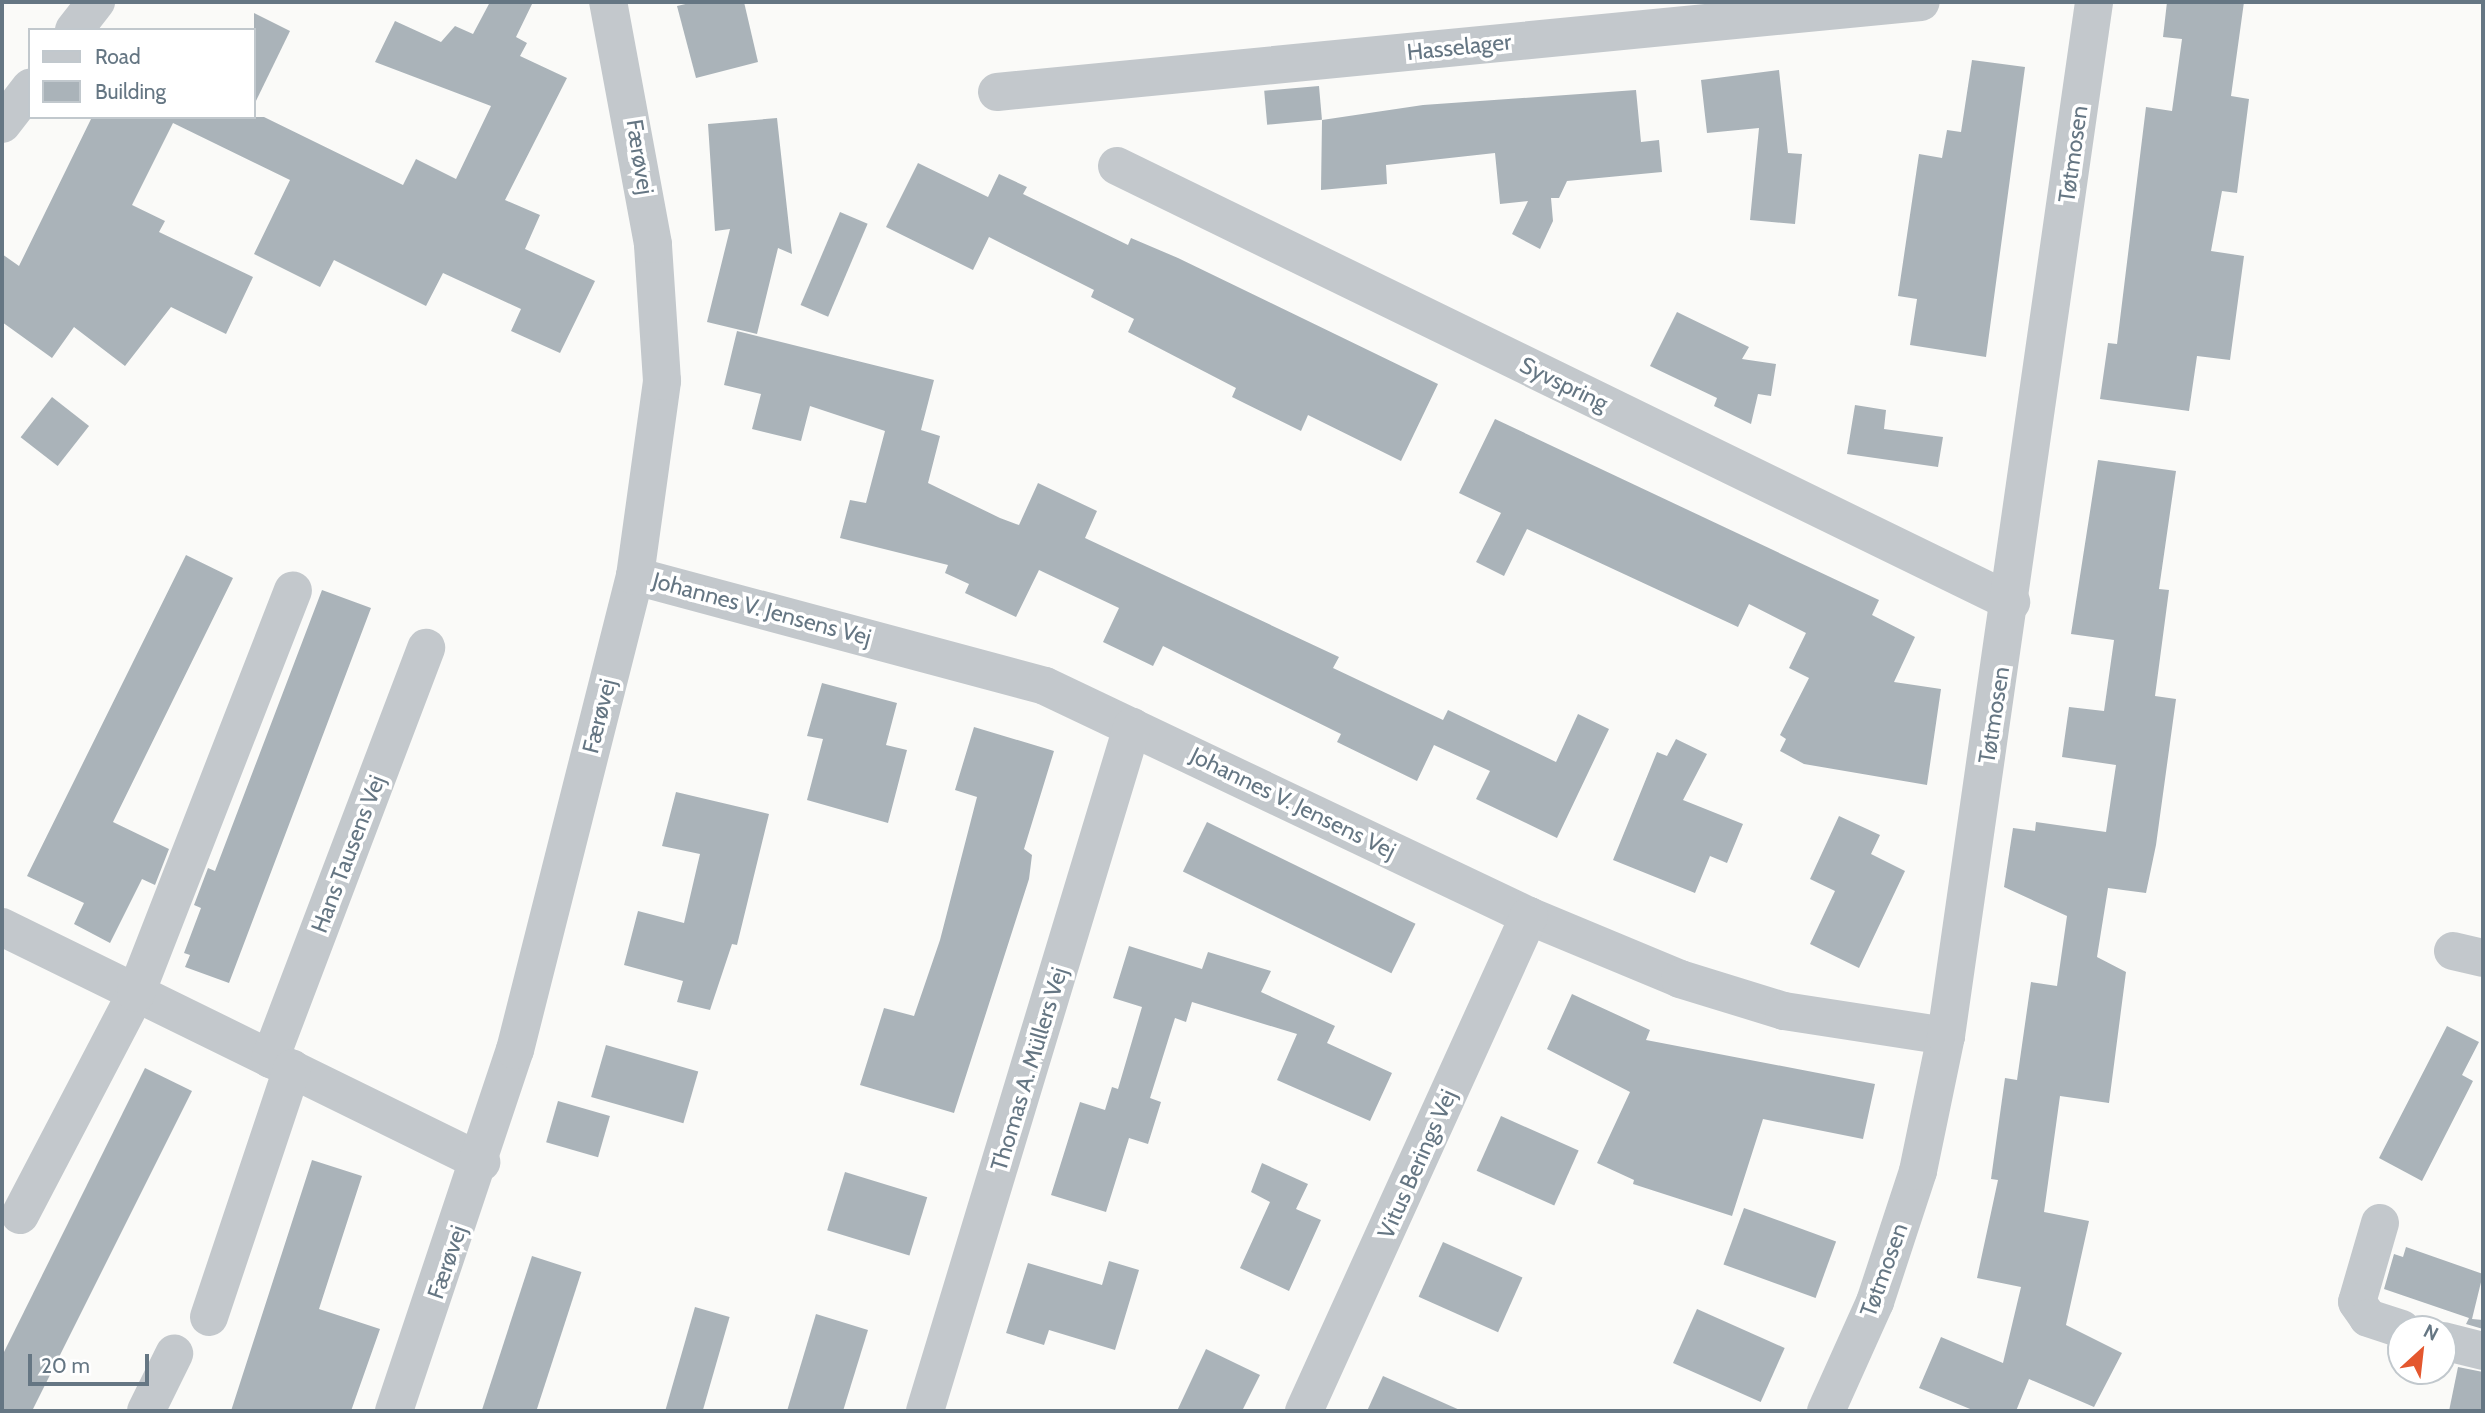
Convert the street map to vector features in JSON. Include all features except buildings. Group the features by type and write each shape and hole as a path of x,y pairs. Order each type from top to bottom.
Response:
{"street":[{"path":"76,28 96,2"},
{"name":"Færøvej","path":"394,1411 481,1162 515,1050 635,576 662,381 653,244 608,2"},
{"name":"Hasselager","path":"997,92 1921,2"},
{"name":"Tøtmosen","path":"1826,1411 1875,1302 1918,1171 1946,1036 2011,603 2094,2"},
{"path":"2,124 28,91"},
{"name":"Syvspring","path":"1117,166 2011,603"},
{"name":"Johannes V. Jensens Vej","path":"635,576 1045,686 1529,916 1680,979 1784,1010 1946,1036"},
{"path":"20,1215 136,993 293,591"},
{"name":"Hans Tausens Vej","path":"209,1317 281,1064 426,649"},
{"name":"Thomas A. Müllers Vej","path":"925,1411 1132,727"},
{"name":"Vitus Berings Vej","path":"1304,1411 1529,916"},
{"path":"2,927 481,1162"},
{"path":"2380,1223 2357,1301 2368,1318 2387,1324"},
{"path":"2457,1344 2483,1351"},
{"path":"146,1411 174,1354"}]}
